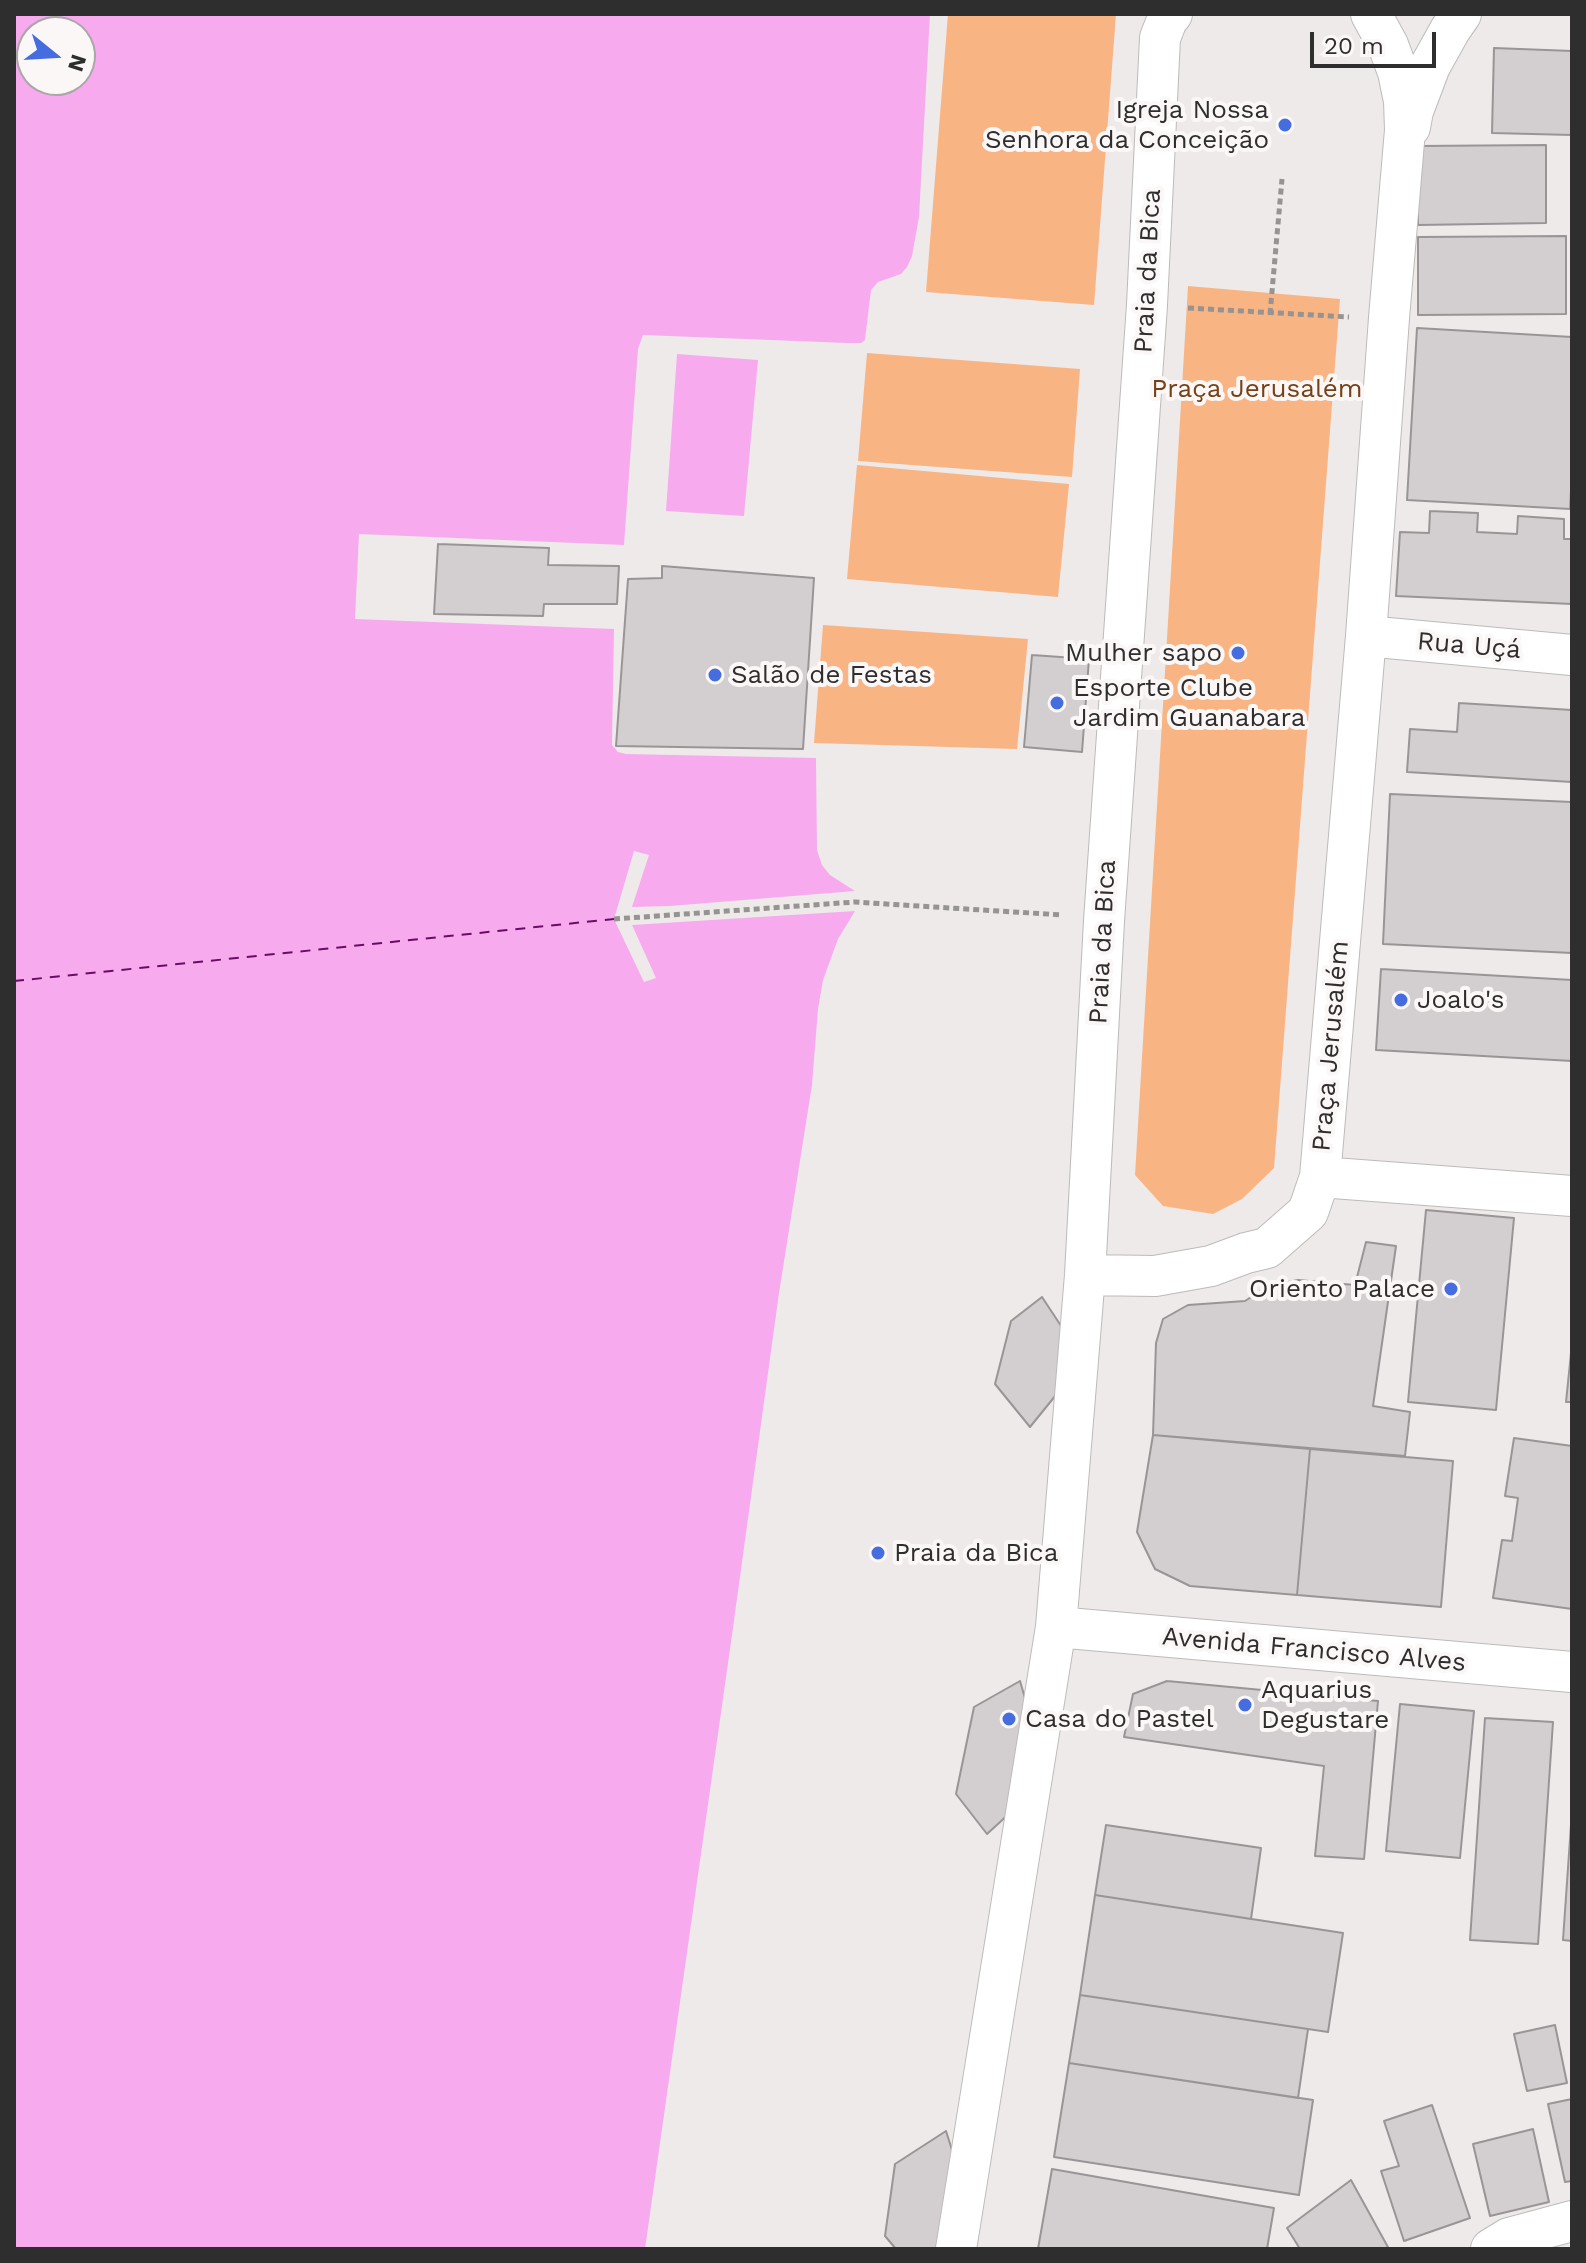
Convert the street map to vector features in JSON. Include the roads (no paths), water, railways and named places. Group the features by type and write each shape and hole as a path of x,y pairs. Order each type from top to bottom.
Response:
{"street":[{"name":"Praia da Bica","path":"956,2249 1056,1627 1085,1275 1104,921 1147,305 1160,38 1172,14"},
{"name":"Praça Jerusalém","path":"1085,1275 1155,1276 1211,1266 1267,1248 1308,1212 1320,1177 1405,130 1404,101 1398,72 1371,14"},
{"name":"Praça Jerusalém","path":"1403,159 1421,88 1461,14"},
{"name":"Rua Uçá","path":"1366,636 1572,655"},
{"path":"1320,1177 1572,1196"},
{"name":"Avenida Francisco Alves","path":"1056,1627 1572,1672"},
{"path":"1491,2249 1509,2238 1572,2221"}],"place":[{"name":"Igreja Nossa Senhora da Conceição","path":"1285,125"},
{"name":"Mulher sapo","path":"1238,653"},
{"name":"Salão de Festas","path":"715,675"},
{"name":"Esporte Clube Jardim Guanabara","path":"1057,703"},
{"name":"Joalo's","path":"1401,1000"},
{"name":"Oriento Palace","path":"1451,1289"},
{"name":"Praia da Bica","path":"878,1553"},
{"name":"Aquarius Degustare","path":"1245,1705"},
{"name":"Casa do Pastel","path":"1009,1719"}]}
